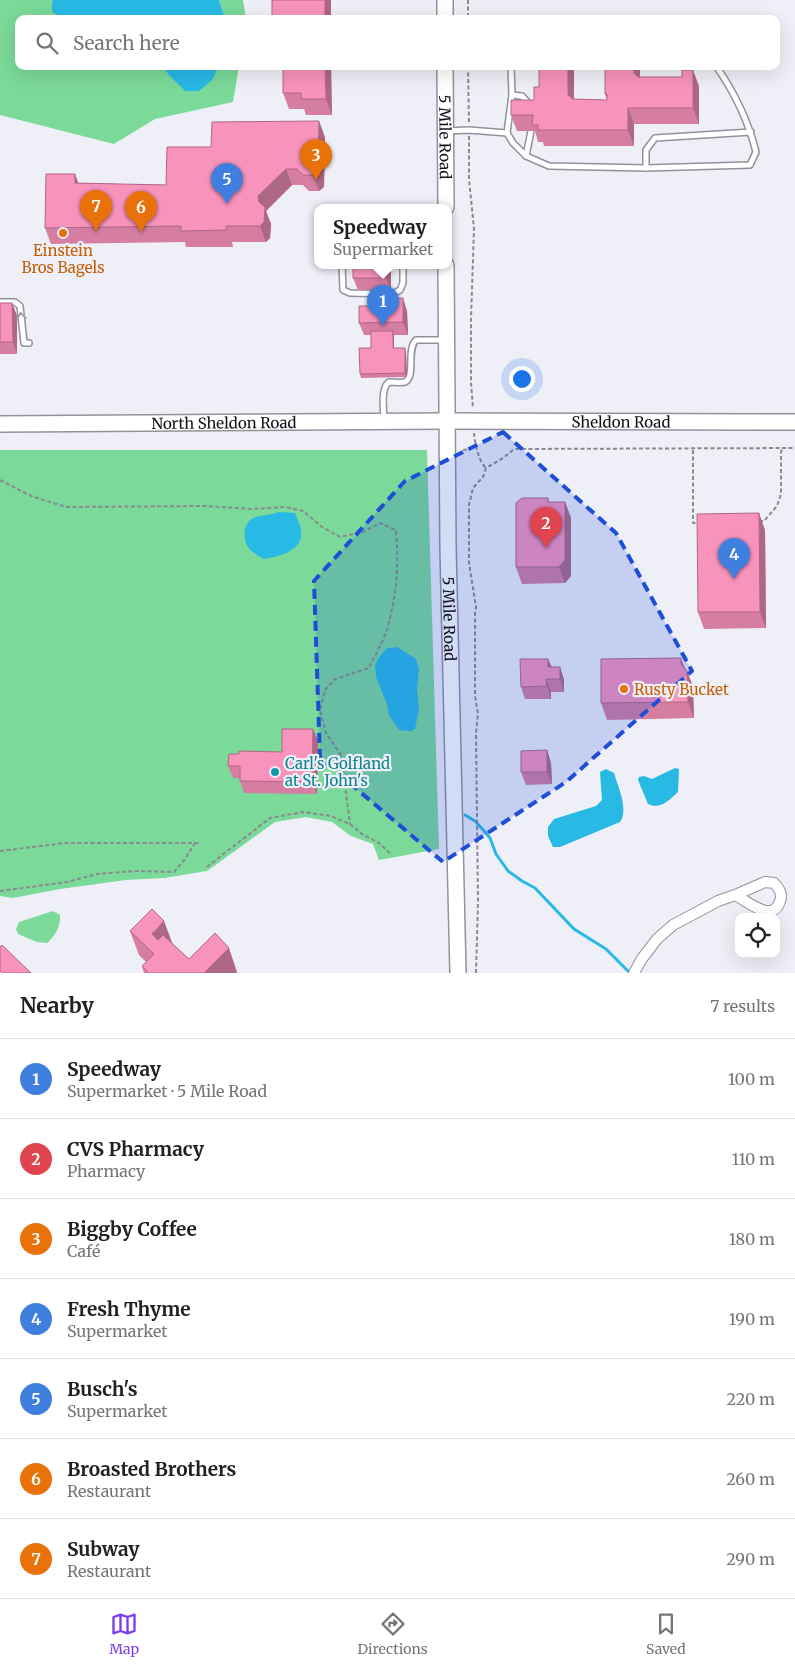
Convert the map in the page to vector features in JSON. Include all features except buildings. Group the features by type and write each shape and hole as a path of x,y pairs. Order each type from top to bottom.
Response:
{"street":[{"path":"445,0 445,15"},
{"name":"5 Mile Road","path":"445,70 446,204"},
{"name":"5 Mile Road","path":"446,269 450,667 458,973"},
{"name":"North Sheldon Road","path":"0,424 447,421"},
{"name":"Sheldon Road","path":"447,421 795,422"},
{"path":"634,973 656,938 718,900 735,895"}],"lane":[{"path":"511,70 512,96 507,133 513,143 526,156 549,166 646,168 750,165 756,152 751,132 732,90 719,70"},
{"path":"512,96 522,96 529,103 530,110"},
{"path":"446,130 507,133"},
{"path":"526,156 530,131"},
{"path":"646,168 646,150 655,138 751,132"},
{"path":"342,269 343,290 350,293 394,294 400,290 403,283 403,269"},
{"path":"0,302 15,302 20,306 24,342 29,343"},
{"path":"384,422 386,385 389,382 405,382 408,380 413,343 416,340 446,340"}],"path":[{"path":"468,0 468,15"},
{"path":"468,70 470,179 474,229 471,319 473,406"},
{"path":"475,440 481,462 486,468"},
{"path":"463,450 470,450 477,446"},
{"path":"755,521 764,521 777,506 781,494 782,448"},
{"path":"476,973 478,902 476,733 478,714 475,696 474,614 476,607 469,563 469,505 473,488 483,477 486,468 516,449 795,448"},
{"path":"693,449 693,523 702,523"},
{"path":"0,480 31,496 66,507 206,506 251,509 285,507 304,511 322,527 340,537 363,532 380,523 396,530 398,552 397,585 386,630 370,668 335,679 325,690 320,710 326,733 341,755 350,824"},
{"path":"207,867 270,818 303,812 331,816 350,824 362,834 379,843 392,855"},
{"path":"0,850 65,843 200,843"},
{"path":"0,891 67,882 97,874 134,871 174,872 185,859 194,843"}],"highlighted area":[{"path":"503,432 616,533 692,671 566,782 443,862 320,758 314,581 405,481"}],"green space":[{"path":"0,0 53,0 56,15 15,15 15,70 165,70 186,91 199,91 216,70 238,70 233,102 155,119 114,144 0,115"},
{"path":"219,0 243,0 245,15 224,15"},
{"path":"0,450 427,450 439,849 379,860 373,844 351,836 332,822 306,817 275,822 207,871 164,878 126,880 60,889 13,898 0,896"},
{"path":"53,911 60,915 60,923 55,934 47,943 37,942 18,934 16,929 19,922"}],"water":[{"path":"53,0 219,0 224,15 56,15 52,11"},
{"path":"165,70 217,70 212,80 199,91 185,91"},
{"path":"279,512 295,513 300,526 301,538 298,544 289,552 264,559 248,547 244,534 246,526 248,522 256,517"},
{"path":"397,647 416,659 419,669 417,689 419,709 415,729 411,731 399,730 389,715 387,704 376,677 375,665 380,656 387,648"},
{"path":"675,768 679,769 678,792 661,805 653,806 648,804 638,780 639,777 644,776 652,779"},
{"path":"606,769 614,773 622,798 623,812 620,822 560,847 553,847 548,836 548,827 554,819 596,806 602,800 600,772"}],"waterway":[{"path":"465,815 475,821 490,838 496,854 508,871 535,888 574,929 606,949 630,973"}],"place":[{"name":"Biggby Coffee","path":"316,180"},
{"name":"Busch's","path":"227,204"},
{"name":"Subway","path":"96,231"},
{"name":"Broasted Brothers","path":"141,232"},
{"name":"Einstein Bros Bagels","path":"63,233"},
{"name":"Speedway","path":"383,326"},
{"name":"CVS Pharmacy","path":"546,548"},
{"name":"Fresh Thyme","path":"734,579"},
{"name":"Rusty Bucket","path":"624,689"},
{"name":"Carl's Golfland at St. John's","path":"275,772"}]}
